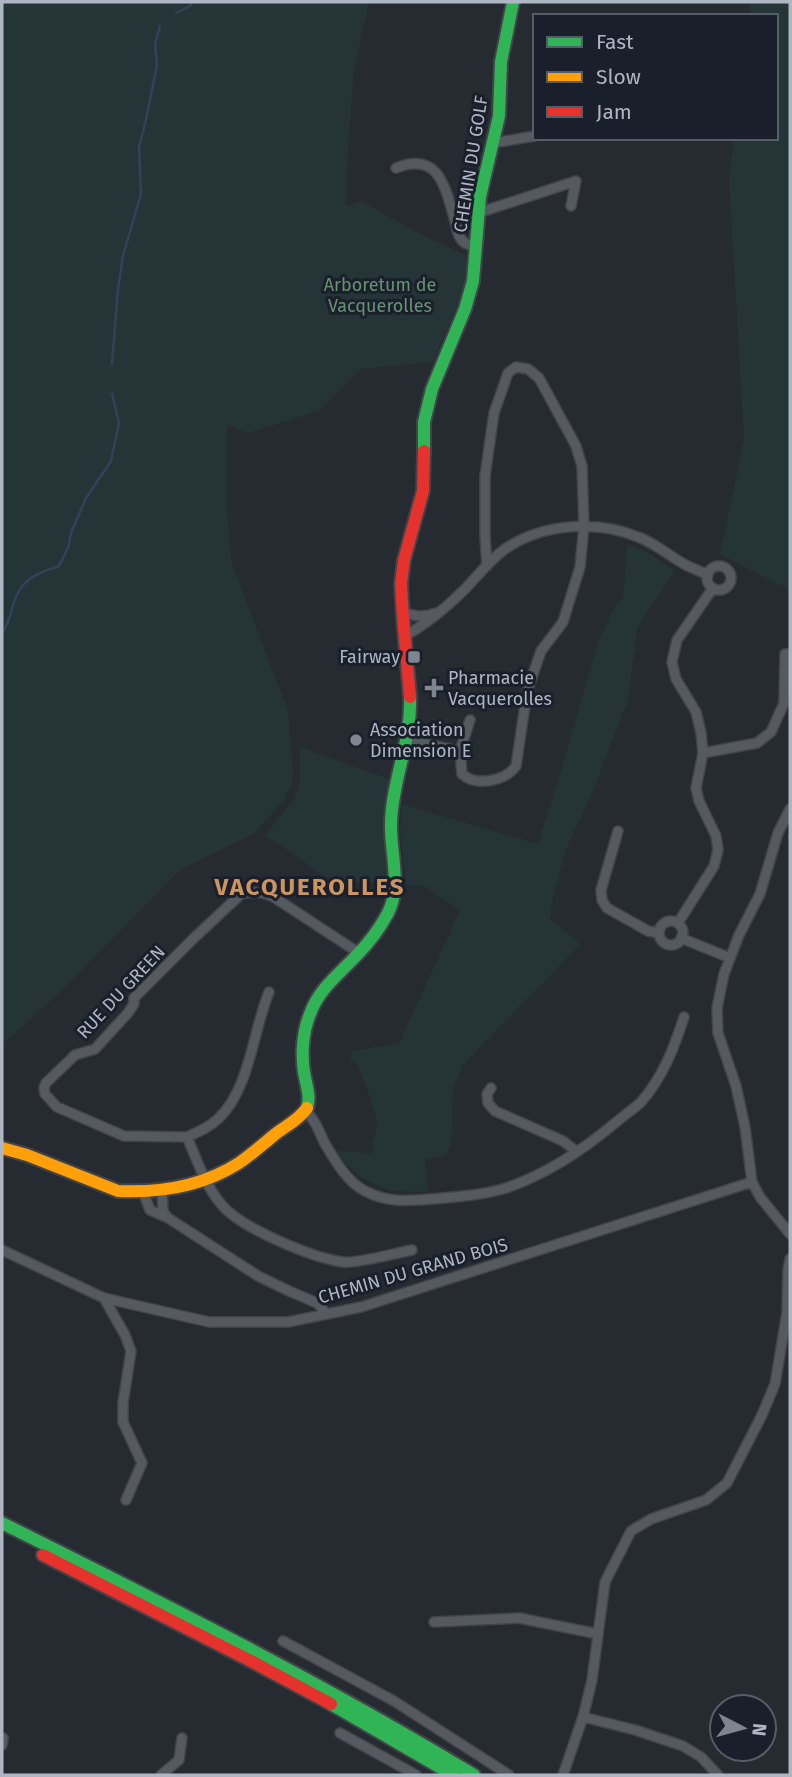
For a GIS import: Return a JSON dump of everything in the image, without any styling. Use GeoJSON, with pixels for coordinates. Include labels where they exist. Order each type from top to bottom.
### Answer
{"type":"FeatureCollection","features":[{"type":"Feature","properties":{"kind":"street","name":"CHEMIN DU GOLF"},"geometry":{"type":"LineString","coordinates":[[305,1111],[308,1096],[303,1051],[311,1012],[330,980],[359,953],[389,913],[393,901],[395,888],[391,813],[408,740],[411,712],[402,612],[403,563],[424,487],[423,425],[426,411],[432,387],[462,318],[470,292],[482,186],[499,120],[502,50],[513,2]]}},
{"type":"Feature","properties":{"kind":"street"},"geometry":{"type":"LineString","coordinates":[[493,143],[533,134]]}},
{"type":"Feature","properties":{"kind":"street"},"geometry":{"type":"LineString","coordinates":[[397,168],[410,163],[422,163],[439,174],[458,234],[465,243],[476,246]]}},
{"type":"Feature","properties":{"kind":"street"},"geometry":{"type":"LineString","coordinates":[[478,213],[576,181],[571,206]]}},
{"type":"Feature","properties":{"kind":"street"},"geometry":{"type":"LineString","coordinates":[[470,720],[460,751],[462,774],[467,779],[478,782],[509,775],[516,766],[527,692],[541,651],[563,621],[580,567],[584,526],[582,466],[576,446],[539,378],[528,369],[516,367],[508,373],[494,413],[485,476],[487,566]]}},
{"type":"Feature","properties":{"kind":"street"},"geometry":{"type":"LineString","coordinates":[[405,636],[430,622],[505,550],[548,530],[584,526],[613,529],[657,546],[684,565],[708,575]]}},
{"type":"Feature","properties":{"kind":"street"},"geometry":{"type":"LineString","coordinates":[[719,566],[727,569],[731,575],[730,583],[724,588],[713,588],[708,575],[712,569],[719,566]]}},
{"type":"Feature","properties":{"kind":"street"},"geometry":{"type":"LineString","coordinates":[[678,923],[714,866],[719,850],[696,788],[703,753],[696,712],[676,679],[672,662],[677,640],[713,588]]}},
{"type":"Feature","properties":{"kind":"street"},"geometry":{"type":"LineString","coordinates":[[402,612],[417,617],[440,611]]}},
{"type":"Feature","properties":{"kind":"street"},"geometry":{"type":"LineString","coordinates":[[417,617],[419,628]]}},
{"type":"Feature","properties":{"kind":"street"},"geometry":{"type":"LineString","coordinates":[[703,753],[757,743],[771,732],[784,703],[785,654],[790,654]]}},
{"type":"Feature","properties":{"kind":"street"},"geometry":{"type":"LineString","coordinates":[[408,740],[460,751]]}},
{"type":"Feature","properties":{"kind":"street"},"geometry":{"type":"LineString","coordinates":[[790,809],[778,833],[760,894],[739,934],[724,974],[717,1008],[718,1033],[736,1086],[745,1127],[752,1182],[790,1234]]}},
{"type":"Feature","properties":{"kind":"street"},"geometry":{"type":"LineString","coordinates":[[618,831],[601,890],[602,900],[607,908],[648,931],[659,933]]}},
{"type":"Feature","properties":{"kind":"street","name":"RUE DU GREEN"},"geometry":{"type":"LineString","coordinates":[[187,1137],[124,1136],[57,1107],[45,1094],[44,1088],[75,1055],[95,1049],[128,1013],[134,1004],[134,998],[242,894],[261,892],[272,897],[359,953]]}},
{"type":"Feature","properties":{"kind":"street"},"geometry":{"type":"LineString","coordinates":[[671,921],[678,923],[682,929],[681,939],[668,944],[662,940],[659,933],[661,926],[671,921]]}},
{"type":"Feature","properties":{"kind":"street"},"geometry":{"type":"LineString","coordinates":[[681,939],[730,958]]}},
{"type":"Feature","properties":{"kind":"street"},"geometry":{"type":"LineString","coordinates":[[269,992],[248,1064],[230,1105],[218,1119],[187,1137],[205,1179],[223,1207],[231,1213],[282,1243],[305,1252],[344,1262],[412,1250]]}},
{"type":"Feature","properties":{"kind":"street"},"geometry":{"type":"LineString","coordinates":[[2,1148],[27,1155],[118,1191],[162,1191],[205,1179],[240,1162],[305,1111],[311,1116],[326,1145],[354,1184],[363,1191],[381,1198],[401,1201],[461,1196],[507,1187],[545,1170],[576,1152],[639,1104],[659,1078],[673,1050],[684,1017]]}},
{"type":"Feature","properties":{"kind":"street"},"geometry":{"type":"LineString","coordinates":[[491,1087],[487,1094],[488,1103],[495,1111],[563,1141],[576,1152]]}},
{"type":"Feature","properties":{"kind":"street","name":"CHEMIN DU GRAND BOIS"},"geometry":{"type":"LineString","coordinates":[[2,1250],[104,1298],[209,1322],[288,1322],[361,1307],[752,1182]]}},
{"type":"Feature","properties":{"kind":"street"},"geometry":{"type":"LineString","coordinates":[[162,1191],[163,1211],[169,1218]]}},
{"type":"Feature","properties":{"kind":"street"},"geometry":{"type":"LineString","coordinates":[[143,1192],[150,1210],[169,1218],[258,1276],[317,1303],[327,1314]]}},
{"type":"Feature","properties":{"kind":"street"},"geometry":{"type":"LineString","coordinates":[[563,1775],[583,1717],[592,1680],[605,1582],[631,1531],[651,1518],[706,1500],[727,1483],[775,1384],[787,1312],[790,1258]]}},
{"type":"Feature","properties":{"kind":"street"},"geometry":{"type":"LineString","coordinates":[[104,1298],[131,1351],[123,1403],[123,1422],[142,1463],[126,1500]]}},
{"type":"Feature","properties":{"kind":"street"},"geometry":{"type":"LineString","coordinates":[[2,1523],[306,1678],[416,1739],[474,1775]]}},
{"type":"Feature","properties":{"kind":"street"},"geometry":{"type":"LineString","coordinates":[[2,1533],[300,1687],[453,1775]]}},
{"type":"Feature","properties":{"kind":"street"},"geometry":{"type":"LineString","coordinates":[[434,1622],[519,1618],[597,1634]]}},
{"type":"Feature","properties":{"kind":"street"},"geometry":{"type":"LineString","coordinates":[[284,1641],[394,1701],[509,1775]]}},
{"type":"Feature","properties":{"kind":"street"},"geometry":{"type":"LineString","coordinates":[[583,1717],[683,1745],[701,1757],[718,1775]]}},
{"type":"Feature","properties":{"kind":"street"},"geometry":{"type":"LineString","coordinates":[[340,1733],[416,1775]]}},
{"type":"Feature","properties":{"kind":"street"},"geometry":{"type":"LineString","coordinates":[[2,1745],[3,1738]]}},
{"type":"Feature","properties":{"kind":"street"},"geometry":{"type":"LineString","coordinates":[[161,1775],[179,1760],[182,1738]]}},
{"type":"Feature","properties":{"kind":"green space","name":"Arboretum de Vacquerolles"},"geometry":{"type":"Polygon","coordinates":[[[2,2],[369,2],[354,71],[346,206],[361,201],[470,257],[466,285],[433,362],[361,369],[319,411],[248,433],[227,425],[227,514],[232,563],[288,711],[292,784],[284,800],[255,833],[180,870],[59,993],[2,1045],[2,2]]]}},
{"type":"Feature","properties":{"kind":"green space"},"geometry":{"type":"Polygon","coordinates":[[[751,2],[790,2],[790,586],[779,585],[720,554],[744,439],[729,181],[734,140],[778,140],[778,14],[749,14],[751,2]]]}},
{"type":"Feature","properties":{"kind":"green space"},"geometry":{"type":"Polygon","coordinates":[[[627,544],[645,551],[675,570],[637,628],[628,700],[595,786],[565,852],[553,897],[550,919],[581,944],[464,1064],[453,1087],[452,1137],[447,1155],[425,1160],[428,1192],[391,1191],[361,1178],[335,1151],[372,1153],[377,1121],[357,1064],[350,1061],[352,1051],[399,1043],[460,910],[423,886],[406,885],[400,833],[401,804],[538,844],[598,642],[615,606],[623,599],[627,544]]]}},
{"type":"Feature","properties":{"kind":"green space"},"geometry":{"type":"Polygon","coordinates":[[[300,747],[392,780],[384,832],[389,882],[333,882],[265,835],[294,799],[300,782],[300,747]]]}},
{"type":"Feature","properties":{"kind":"waterway"},"geometry":{"type":"LineString","coordinates":[[176,13],[193,2]]}},
{"type":"Feature","properties":{"kind":"waterway"},"geometry":{"type":"LineString","coordinates":[[112,364],[123,256],[141,194],[139,147],[157,65],[155,44],[160,26]]}},
{"type":"Feature","properties":{"kind":"waterway"},"geometry":{"type":"LineString","coordinates":[[2,632],[20,589],[36,575],[59,566],[86,498],[111,461],[119,423],[112,394]]}},
{"type":"Feature","properties":{"kind":"traffic: fast"},"geometry":{"type":"LineString","coordinates":[[424,451],[424,422],[432,389],[465,309],[473,281],[480,197],[499,116],[501,62],[513,2]]}},
{"type":"Feature","properties":{"kind":"traffic: fast"},"geometry":{"type":"LineString","coordinates":[[307,1108],[303,1050],[310,1014],[324,989],[374,936],[392,903],[395,880],[391,834],[392,807],[408,729],[410,697]]}},
{"type":"Feature","properties":{"kind":"traffic: fast"},"geometry":{"type":"LineString","coordinates":[[2,1523],[300,1675],[474,1775]]}},
{"type":"Feature","properties":{"kind":"traffic: fast"},"geometry":{"type":"LineString","coordinates":[[331,1704],[453,1775]]}},
{"type":"Feature","properties":{"kind":"traffic: slow"},"geometry":{"type":"LineString","coordinates":[[2,1148],[27,1155],[118,1191],[150,1191],[181,1186],[225,1171],[295,1120],[307,1108]]}},
{"type":"Feature","properties":{"kind":"traffic: jam"},"geometry":{"type":"LineString","coordinates":[[410,697],[401,584],[404,560],[423,491],[424,451]]}},
{"type":"Feature","properties":{"kind":"traffic: jam"},"geometry":{"type":"LineString","coordinates":[[43,1555],[331,1704]]}},
{"type":"Feature","properties":{"kind":"place","name":"Fairway"},"geometry":{"type":"Point","coordinates":[414,657]}},
{"type":"Feature","properties":{"kind":"place","name":"Pharmacie Vacquerolles"},"geometry":{"type":"Point","coordinates":[434,688]}},
{"type":"Feature","properties":{"kind":"place","name":"Association Dimension E"},"geometry":{"type":"Point","coordinates":[356,740]}},
{"type":"Feature","properties":{"kind":"district","name":"VACQUEROLLES"},"geometry":{"type":"Point","coordinates":[310,887]}}]}
